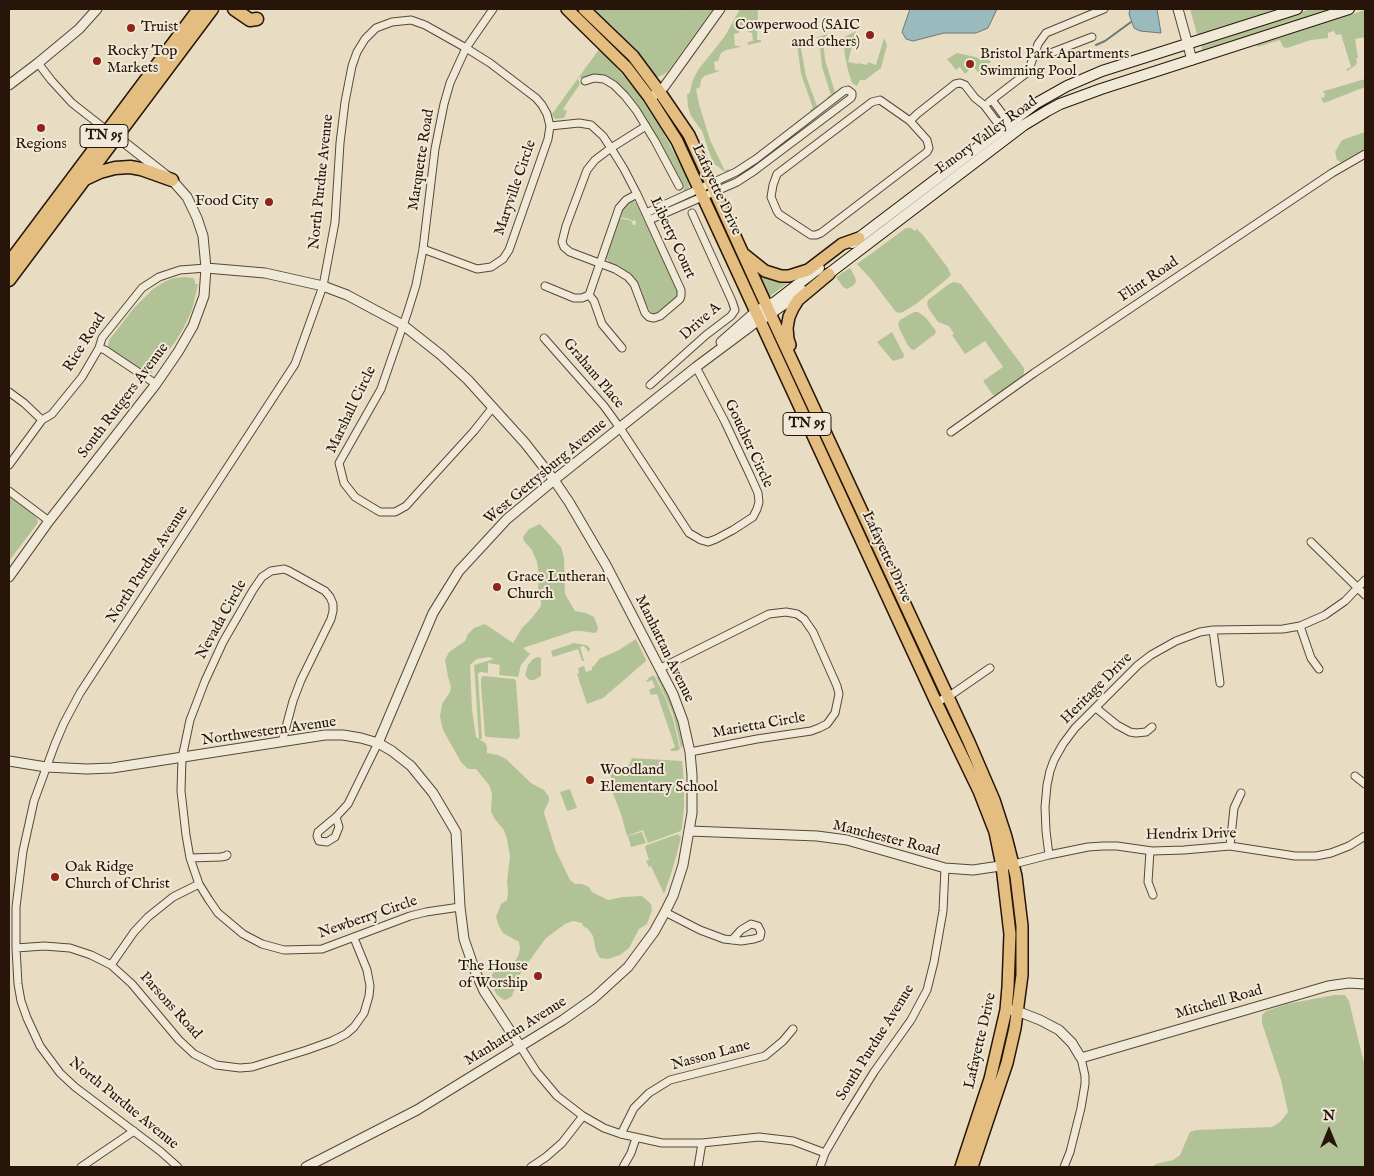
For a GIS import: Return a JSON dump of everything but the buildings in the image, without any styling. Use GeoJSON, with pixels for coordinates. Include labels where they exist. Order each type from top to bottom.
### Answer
{"type":"FeatureCollection","features":[{"type":"Feature","properties":{"kind":"highway","name":"TN 95"},"geometry":{"type":"LineString","coordinates":[[9,280],[83,181],[112,134],[199,9]]}},
{"type":"Feature","properties":{"kind":"highway","name":"TN 95"},"geometry":{"type":"LineString","coordinates":[[9,263],[175,58],[212,9]]}},
{"type":"Feature","properties":{"kind":"highway"},"geometry":{"type":"LineString","coordinates":[[175,58],[193,42],[218,9]]}},
{"type":"Feature","properties":{"kind":"highway"},"geometry":{"type":"LineString","coordinates":[[234,9],[250,20],[257,19]]}},
{"type":"Feature","properties":{"kind":"highway"},"geometry":{"type":"LineString","coordinates":[[83,181],[100,172],[130,167],[172,180]]}},
{"type":"Feature","properties":{"kind":"main road","name":"Lafayette Drive"},"geometry":{"type":"LineString","coordinates":[[567,9],[654,94],[689,135],[994,800],[1014,864],[1022,926],[1022,974],[1012,1011],[961,1167]]}},
{"type":"Feature","properties":{"kind":"main road","name":"Lafayette Drive"},"geometry":{"type":"LineString","coordinates":[[584,9],[633,56],[654,94],[936,702],[979,790],[995,832],[1002,866],[1010,934],[1008,987],[1012,1011],[1007,1063],[972,1167]]}},
{"type":"Feature","properties":{"kind":"main road","name":"Emory Valley Road"},"geometry":{"type":"LineString","coordinates":[[769,311],[775,302],[859,238],[1036,104],[1066,86],[1102,71],[1297,9]]}},
{"type":"Feature","properties":{"kind":"main road","name":"Emory Valley Road"},"geometry":{"type":"LineString","coordinates":[[757,316],[769,311],[829,274],[996,146],[1060,104],[1349,9]]}},
{"type":"Feature","properties":{"kind":"main road"},"geometry":{"type":"LineString","coordinates":[[742,252],[765,271],[781,276],[789,276],[808,270],[842,244],[859,238]]}},
{"type":"Feature","properties":{"kind":"main road"},"geometry":{"type":"LineString","coordinates":[[829,274],[798,300],[789,316],[787,334],[837,446],[838,462]]}},
{"type":"Feature","properties":{"kind":"street"},"geometry":{"type":"LineString","coordinates":[[9,85],[79,29],[97,9]]}},
{"type":"Feature","properties":{"kind":"street","name":"Marquette Road"},"geometry":{"type":"LineString","coordinates":[[403,325],[416,285],[423,249],[435,149],[450,83],[466,48],[493,9]]}},
{"type":"Feature","properties":{"kind":"street"},"geometry":{"type":"LineString","coordinates":[[654,94],[664,87],[720,9]]}},
{"type":"Feature","properties":{"kind":"street"},"geometry":{"type":"LineString","coordinates":[[984,105],[1028,72],[1038,44],[1046,33],[1104,9]]}},
{"type":"Feature","properties":{"kind":"street"},"geometry":{"type":"LineString","coordinates":[[1178,9],[1192,60]]}},
{"type":"Feature","properties":{"kind":"street","name":"North Purdue Avenue"},"geometry":{"type":"LineString","coordinates":[[178,1167],[160,1151],[75,1087],[60,1073],[40,1046],[27,1018],[18,984],[16,948],[17,897],[23,851],[34,801],[64,723],[80,693],[295,364],[323,286],[335,222],[339,147],[345,102],[352,66],[360,46],[376,28],[392,22],[411,20],[425,25],[466,48]]}},
{"type":"Feature","properties":{"kind":"street"},"geometry":{"type":"LineString","coordinates":[[1035,52],[1042,55],[1048,54],[1092,36]]}},
{"type":"Feature","properties":{"kind":"street","name":"Maryville Circle"},"geometry":{"type":"LineString","coordinates":[[423,249],[477,269],[491,267],[503,259],[509,250],[548,139],[550,126],[547,114],[536,98],[466,48]]}},
{"type":"Feature","properties":{"kind":"street"},"geometry":{"type":"LineString","coordinates":[[38,63],[72,104],[112,134]]}},
{"type":"Feature","properties":{"kind":"street"},"geometry":{"type":"LineString","coordinates":[[584,81],[594,78],[604,79],[614,85],[632,105],[646,126],[679,186]]}},
{"type":"Feature","properties":{"kind":"street"},"geometry":{"type":"LineString","coordinates":[[910,121],[958,83],[965,85],[996,121],[1004,123],[1004,116],[992,100]]}},
{"type":"Feature","properties":{"kind":"street"},"geometry":{"type":"LineString","coordinates":[[647,217],[712,188],[756,159],[844,90],[851,91],[851,98],[762,165],[737,182],[712,188]]}},
{"type":"Feature","properties":{"kind":"street"},"geometry":{"type":"LineString","coordinates":[[880,100],[910,121],[927,140],[929,148],[927,152],[821,233],[811,235],[779,214],[771,197],[777,174],[872,102],[880,100]]}},
{"type":"Feature","properties":{"kind":"street","name":"Liberty Court"},"geometry":{"type":"LineString","coordinates":[[550,126],[579,123],[591,126],[603,136],[611,148],[637,194],[681,290],[680,299],[660,316],[654,318],[649,316],[642,308],[634,284],[628,277],[615,269],[566,250],[563,245],[562,237],[586,170],[595,160],[611,148]]}},
{"type":"Feature","properties":{"kind":"street"},"geometry":{"type":"LineString","coordinates":[[611,148],[646,126]]}},
{"type":"Feature","properties":{"kind":"street","name":"South Rutgers Avenue"},"geometry":{"type":"LineString","coordinates":[[9,577],[156,384],[178,352],[192,326],[204,296],[206,268],[203,236],[187,197],[172,180],[112,134]]}},
{"type":"Feature","properties":{"kind":"street","name":"Flint Road"},"geometry":{"type":"LineString","coordinates":[[951,432],[1042,368],[1332,173],[1365,154]]}},
{"type":"Feature","properties":{"kind":"street","name":"Liberty Court"},"geometry":{"type":"LineString","coordinates":[[600,264],[619,208],[626,200],[637,194]]}},
{"type":"Feature","properties":{"kind":"street","name":"Drive A"},"geometry":{"type":"LineString","coordinates":[[650,385],[706,335],[732,316],[735,310],[692,213]]}},
{"type":"Feature","properties":{"kind":"street"},"geometry":{"type":"LineString","coordinates":[[545,286],[574,298],[582,298],[589,295],[600,264]]}},
{"type":"Feature","properties":{"kind":"street","name":"Manhattan Avenue"},"geometry":{"type":"LineString","coordinates":[[206,268],[265,273],[323,286],[347,295],[403,325],[448,361],[468,380],[525,443],[569,502],[606,565],[661,668],[683,721],[690,752],[693,797],[690,831],[683,865],[676,888],[665,912],[654,932],[628,967],[594,998],[563,1020],[416,1110],[306,1167]]}},
{"type":"Feature","properties":{"kind":"street","name":"Rice Road"},"geometry":{"type":"LineString","coordinates":[[9,466],[42,420],[52,414],[82,377],[99,348],[102,338],[142,288],[159,277],[180,270],[206,268]]}},
{"type":"Feature","properties":{"kind":"street"},"geometry":{"type":"LineString","coordinates":[[589,295],[594,301],[602,324],[622,348]]}},
{"type":"Feature","properties":{"kind":"street","name":"West Gettysburg Avenue"},"geometry":{"type":"LineString","coordinates":[[378,743],[433,613],[459,571],[507,519],[696,367],[735,328],[757,316]]}},
{"type":"Feature","properties":{"kind":"street","name":"Marshall Circle"},"geometry":{"type":"LineString","coordinates":[[403,325],[381,389],[339,463],[344,483],[355,497],[380,512],[395,512],[406,506],[474,431],[493,407]]}},
{"type":"Feature","properties":{"kind":"street","name":"Graham Place"},"geometry":{"type":"LineString","coordinates":[[544,338],[604,406],[620,428]]}},
{"type":"Feature","properties":{"kind":"street"},"geometry":{"type":"LineString","coordinates":[[99,348],[105,350],[156,384]]}},
{"type":"Feature","properties":{"kind":"street","name":"Goucher Circle"},"geometry":{"type":"LineString","coordinates":[[620,428],[688,533],[694,538],[708,542],[745,523],[757,510],[759,502],[758,493],[725,422],[696,367]]}},
{"type":"Feature","properties":{"kind":"street"},"geometry":{"type":"LineString","coordinates":[[9,392],[42,420]]}},
{"type":"Feature","properties":{"kind":"street"},"geometry":{"type":"LineString","coordinates":[[9,491],[50,521]]}},
{"type":"Feature","properties":{"kind":"street"},"geometry":{"type":"LineString","coordinates":[[1311,542],[1365,595]]}},
{"type":"Feature","properties":{"kind":"street","name":"Nevada Circle"},"geometry":{"type":"LineString","coordinates":[[182,758],[190,720],[197,699],[223,642],[262,577],[272,571],[284,569],[325,592],[333,604],[333,611],[331,619],[301,680],[282,742]]}},
{"type":"Feature","properties":{"kind":"street","name":"Heritage Drive"},"geometry":{"type":"LineString","coordinates":[[1049,854],[1045,807],[1050,771],[1063,744],[1075,728],[1138,665],[1151,655],[1200,632],[1300,626],[1325,615],[1345,601],[1365,580]]}},
{"type":"Feature","properties":{"kind":"street","name":"Marietta Circle"},"geometry":{"type":"LineString","coordinates":[[661,668],[769,614],[786,612],[797,614],[813,632],[837,686],[839,694],[836,713],[827,724],[819,728],[690,752]]}},
{"type":"Feature","properties":{"kind":"street"},"geometry":{"type":"LineString","coordinates":[[1300,626],[1311,658],[1319,670]]}},
{"type":"Feature","properties":{"kind":"street"},"geometry":{"type":"LineString","coordinates":[[1213,630],[1220,683]]}},
{"type":"Feature","properties":{"kind":"street"},"geometry":{"type":"LineString","coordinates":[[936,702],[948,697],[990,668]]}},
{"type":"Feature","properties":{"kind":"street"},"geometry":{"type":"LineString","coordinates":[[1096,708],[1117,725],[1130,732],[1146,732],[1152,727]]}},
{"type":"Feature","properties":{"kind":"street","name":"Northwestern Avenue"},"geometry":{"type":"LineString","coordinates":[[9,761],[46,767],[112,768],[325,735],[343,735],[378,743],[411,766],[434,793],[456,832],[460,906],[464,939],[475,971],[484,991],[536,1071],[557,1096],[583,1116],[604,1128],[636,1138],[662,1143],[702,1143],[760,1137],[793,1141],[825,1153]]}},
{"type":"Feature","properties":{"kind":"street"},"geometry":{"type":"LineString","coordinates":[[336,818],[348,804],[378,743]]}},
{"type":"Feature","properties":{"kind":"street","name":"Newberry Circle"},"geometry":{"type":"LineString","coordinates":[[182,758],[181,791],[183,818],[190,858],[199,884],[218,913],[243,934],[262,944],[284,950],[308,951],[322,949],[410,916],[460,906]]}},
{"type":"Feature","properties":{"kind":"street"},"geometry":{"type":"LineString","coordinates":[[1355,776],[1365,784]]}},
{"type":"Feature","properties":{"kind":"street"},"geometry":{"type":"LineString","coordinates":[[1230,846],[1234,808],[1241,793]]}},
{"type":"Feature","properties":{"kind":"street","name":"Manchester Road"},"geometry":{"type":"LineString","coordinates":[[690,831],[817,836],[846,840],[944,868],[973,870],[1014,864]]}},
{"type":"Feature","properties":{"kind":"street","name":"Hendrix Drive"},"geometry":{"type":"LineString","coordinates":[[1014,864],[1049,854],[1103,846],[1150,850],[1184,850],[1230,846],[1295,856],[1316,856],[1349,846],[1365,836]]}},
{"type":"Feature","properties":{"kind":"street"},"geometry":{"type":"LineString","coordinates":[[1150,850],[1148,882],[1153,895]]}},
{"type":"Feature","properties":{"kind":"street"},"geometry":{"type":"LineString","coordinates":[[190,858],[221,857],[227,855]]}},
{"type":"Feature","properties":{"kind":"street","name":"South Purdue Avenue"},"geometry":{"type":"LineString","coordinates":[[820,1167],[825,1153],[874,1072],[911,1020],[927,990],[943,911],[944,868]]}},
{"type":"Feature","properties":{"kind":"street"},"geometry":{"type":"LineString","coordinates":[[111,965],[134,932],[148,917],[173,897],[199,884]]}},
{"type":"Feature","properties":{"kind":"street"},"geometry":{"type":"LineString","coordinates":[[665,912],[700,930],[732,940]]}},
{"type":"Feature","properties":{"kind":"street","name":"Parsons Road"},"geometry":{"type":"LineString","coordinates":[[16,948],[44,946],[70,948],[91,954],[111,965],[132,984],[179,1040],[194,1054],[216,1065],[240,1068],[252,1067],[332,1041],[346,1034],[354,1027],[364,1013],[370,986],[368,970],[354,938]]}},
{"type":"Feature","properties":{"kind":"street","name":"Mitchell Road"},"geometry":{"type":"LineString","coordinates":[[1081,1058],[1328,986],[1365,984]]}},
{"type":"Feature","properties":{"kind":"street"},"geometry":{"type":"LineString","coordinates":[[1012,1011],[1040,1020],[1059,1030],[1072,1043],[1081,1058],[1085,1084],[1070,1152],[1064,1167]]}},
{"type":"Feature","properties":{"kind":"street","name":"Nasson Lane"},"geometry":{"type":"LineString","coordinates":[[621,1134],[634,1108],[649,1092],[670,1080],[765,1056],[783,1041],[793,1029]]}},
{"type":"Feature","properties":{"kind":"street"},"geometry":{"type":"LineString","coordinates":[[531,1167],[562,1143],[583,1116]]}},
{"type":"Feature","properties":{"kind":"street"},"geometry":{"type":"LineString","coordinates":[[81,1167],[134,1131]]}},
{"type":"Feature","properties":{"kind":"street"},"geometry":{"type":"LineString","coordinates":[[623,1167],[632,1153],[636,1138]]}},
{"type":"Feature","properties":{"kind":"street"},"geometry":{"type":"LineString","coordinates":[[698,1167],[702,1143]]}},
{"type":"Feature","properties":{"kind":"green space"},"geometry":{"type":"Polygon","coordinates":[[[591,9],[686,9],[688,11],[688,9],[713,9],[668,71],[657,77],[591,9]]]}},
{"type":"Feature","properties":{"kind":"green space"},"geometry":{"type":"Polygon","coordinates":[[[740,9],[758,9],[757,40],[761,40],[761,42],[748,45],[748,42],[753,41],[752,33],[748,32],[747,28],[739,28],[739,33],[734,34],[735,46],[740,47],[721,53],[718,61],[714,62],[715,70],[720,71],[704,76],[700,87],[696,89],[710,140],[725,171],[728,169],[731,171],[725,172],[713,163],[702,131],[691,116],[687,94],[690,93],[692,82],[698,70],[725,36],[740,9]]]}},
{"type":"Feature","properties":{"kind":"green space"},"geometry":{"type":"Polygon","coordinates":[[[1190,9],[1276,9],[1201,35],[1197,34],[1190,9]]]}},
{"type":"Feature","properties":{"kind":"green space"},"geometry":{"type":"Polygon","coordinates":[[[1311,9],[1331,9],[1202,50],[1201,44],[1311,9]]]}},
{"type":"Feature","properties":{"kind":"green space"},"geometry":{"type":"Polygon","coordinates":[[[1365,10],[1365,37],[1355,39],[1357,62],[1356,65],[1347,71],[1346,69],[1351,67],[1341,34],[1336,35],[1334,31],[1328,33],[1328,38],[1311,40],[1287,48],[1283,47],[1280,40],[1257,47],[1257,45],[1365,10]]]}},
{"type":"Feature","properties":{"kind":"green space"},"geometry":{"type":"Polygon","coordinates":[[[856,31],[848,62],[867,65],[868,62],[876,65],[884,38],[887,45],[881,68],[865,80],[860,80],[857,86],[852,83],[848,70],[843,38],[856,31]]]}},
{"type":"Feature","properties":{"kind":"green space"},"geometry":{"type":"Polygon","coordinates":[[[828,34],[823,38],[825,60],[835,92],[840,91],[828,99],[827,97],[831,95],[822,67],[819,38],[815,38],[828,34]]]}},
{"type":"Feature","properties":{"kind":"green space"},"geometry":{"type":"Polygon","coordinates":[[[806,40],[800,43],[806,76],[817,106],[822,104],[810,113],[810,110],[813,108],[801,74],[797,43],[794,43],[806,40]]]}},
{"type":"Feature","properties":{"kind":"green space"},"geometry":{"type":"Polygon","coordinates":[[[600,48],[636,91],[660,127],[684,171],[689,189],[684,191],[617,84],[591,76],[580,77],[578,79],[580,84],[563,109],[567,111],[564,118],[556,119],[553,117],[552,114],[600,48]]]}},
{"type":"Feature","properties":{"kind":"green space","name":"Bristol Park Apartments Swimming Pool"},"geometry":{"type":"Polygon","coordinates":[[[957,53],[991,62],[978,72],[973,66],[965,74],[960,67],[956,70],[947,59],[957,53]]]}},
{"type":"Feature","properties":{"kind":"green space"},"geometry":{"type":"Polygon","coordinates":[[[1365,79],[1365,87],[1324,103],[1322,101],[1321,97],[1324,98],[1324,91],[1365,79]]]}},
{"type":"Feature","properties":{"kind":"green space"},"geometry":{"type":"Polygon","coordinates":[[[1365,132],[1365,149],[1341,162],[1337,160],[1335,152],[1342,140],[1365,132]]]}},
{"type":"Feature","properties":{"kind":"green space"},"geometry":{"type":"Polygon","coordinates":[[[632,200],[636,203],[678,292],[676,298],[657,314],[652,313],[647,307],[634,277],[609,262],[606,258],[618,218],[629,220],[633,225],[636,223],[635,220],[632,221],[629,219],[619,217],[622,209],[632,200]]]}},
{"type":"Feature","properties":{"kind":"green space"},"geometry":{"type":"Polygon","coordinates":[[[906,228],[911,228],[915,231],[917,229],[923,235],[948,268],[951,275],[916,304],[899,313],[896,312],[857,264],[906,228]]]}},
{"type":"Feature","properties":{"kind":"green space"},"geometry":{"type":"Polygon","coordinates":[[[850,268],[856,281],[854,285],[847,289],[843,287],[836,277],[850,268]]]}},
{"type":"Feature","properties":{"kind":"green space"},"geometry":{"type":"Polygon","coordinates":[[[758,272],[792,280],[769,297],[758,272]]]}},
{"type":"Feature","properties":{"kind":"green space"},"geometry":{"type":"Polygon","coordinates":[[[174,278],[193,278],[195,284],[198,284],[192,310],[175,342],[151,373],[146,374],[108,347],[109,340],[134,308],[153,289],[174,278]]]}},
{"type":"Feature","properties":{"kind":"green space"},"geometry":{"type":"Polygon","coordinates":[[[954,282],[961,284],[1024,368],[1022,378],[997,395],[993,395],[983,381],[1003,367],[985,341],[965,354],[952,335],[954,334],[949,326],[938,322],[927,304],[928,300],[954,282]]]}},
{"type":"Feature","properties":{"kind":"green space"},"geometry":{"type":"Polygon","coordinates":[[[914,312],[918,312],[926,318],[936,331],[935,334],[914,350],[907,344],[898,324],[900,320],[914,312]]]}},
{"type":"Feature","properties":{"kind":"green space"},"geometry":{"type":"Polygon","coordinates":[[[892,332],[904,355],[903,358],[893,361],[877,342],[892,332]]]}},
{"type":"Feature","properties":{"kind":"green space"},"geometry":{"type":"Polygon","coordinates":[[[9,496],[36,517],[38,521],[9,561],[9,496]]]}},
{"type":"Feature","properties":{"kind":"green space"},"geometry":{"type":"Polygon","coordinates":[[[540,524],[561,547],[564,558],[565,594],[575,611],[594,617],[598,628],[597,632],[574,631],[523,648],[530,654],[521,665],[518,677],[499,675],[500,665],[488,663],[488,673],[480,672],[478,674],[482,739],[479,739],[485,743],[487,753],[506,759],[531,783],[544,790],[549,797],[544,813],[556,851],[570,880],[575,884],[589,887],[592,892],[608,900],[642,896],[651,904],[652,910],[647,924],[639,929],[629,948],[620,955],[608,959],[600,958],[596,951],[593,936],[582,923],[573,921],[565,924],[546,938],[520,974],[512,996],[504,1000],[497,995],[489,980],[494,972],[514,963],[520,948],[519,942],[503,933],[496,917],[501,904],[507,900],[510,856],[507,839],[504,830],[491,811],[492,793],[489,785],[476,769],[468,769],[461,762],[443,730],[440,717],[442,704],[451,687],[445,660],[449,652],[465,641],[468,634],[474,628],[485,624],[513,643],[522,628],[541,606],[537,562],[532,550],[523,537],[529,529],[540,524]],[[489,657],[477,659],[470,665],[472,710],[476,737],[479,739],[474,665],[494,659],[489,657]]]}},
{"type":"Feature","properties":{"kind":"green space"},"geometry":{"type":"Polygon","coordinates":[[[636,639],[646,661],[603,698],[587,704],[577,674],[579,673],[578,668],[584,666],[586,672],[592,670],[592,667],[599,659],[619,650],[636,639]]]}},
{"type":"Feature","properties":{"kind":"green space"},"geometry":{"type":"Polygon","coordinates":[[[574,643],[586,645],[590,648],[589,652],[584,646],[580,647],[585,664],[578,649],[553,657],[551,651],[574,643]]]}},
{"type":"Feature","properties":{"kind":"green space"},"geometry":{"type":"Polygon","coordinates":[[[541,658],[541,676],[534,680],[529,680],[525,675],[528,665],[533,659],[541,658]]]}},
{"type":"Feature","properties":{"kind":"green space"},"geometry":{"type":"Polygon","coordinates":[[[654,675],[673,719],[680,749],[677,751],[671,751],[675,747],[657,694],[651,695],[649,690],[655,687],[652,680],[646,681],[654,675]]]}},
{"type":"Feature","properties":{"kind":"green space"},"geometry":{"type":"Polygon","coordinates":[[[483,676],[514,679],[516,681],[520,736],[518,739],[485,736],[481,684],[483,676]]]}},
{"type":"Feature","properties":{"kind":"green space"},"geometry":{"type":"Polygon","coordinates":[[[656,676],[660,678],[676,713],[684,744],[681,748],[673,714],[656,676]]]}},
{"type":"Feature","properties":{"kind":"green space"},"geometry":{"type":"Polygon","coordinates":[[[632,758],[682,761],[684,807],[681,831],[648,843],[643,830],[627,836],[610,786],[614,785],[609,772],[629,765],[632,758]]]}},
{"type":"Feature","properties":{"kind":"green space"},"geometry":{"type":"Polygon","coordinates":[[[570,789],[577,808],[567,811],[560,792],[570,789]]]}},
{"type":"Feature","properties":{"kind":"green space"},"geometry":{"type":"Polygon","coordinates":[[[642,832],[646,843],[631,847],[628,836],[642,832]]]}},
{"type":"Feature","properties":{"kind":"green space"},"geometry":{"type":"Polygon","coordinates":[[[678,834],[681,837],[664,894],[651,866],[649,867],[646,861],[649,860],[645,847],[678,834]]]}},
{"type":"Feature","properties":{"kind":"green space"},"geometry":{"type":"Polygon","coordinates":[[[1334,995],[1345,995],[1349,1001],[1365,1067],[1365,1167],[1152,1167],[1156,1164],[1173,1160],[1180,1155],[1190,1132],[1197,1130],[1272,1127],[1280,1122],[1288,1112],[1281,1080],[1262,1023],[1262,1015],[1266,1011],[1287,1004],[1334,995]]]}},
{"type":"Feature","properties":{"kind":"water"},"geometry":{"type":"Polygon","coordinates":[[[910,9],[997,9],[988,28],[976,33],[944,33],[913,41],[906,39],[902,32],[910,9]]]}},
{"type":"Feature","properties":{"kind":"water"},"geometry":{"type":"Polygon","coordinates":[[[1130,9],[1157,9],[1161,33],[1140,31],[1134,28],[1129,14],[1130,9]]]}},
{"type":"Feature","properties":{"kind":"waterway"},"geometry":{"type":"LineString","coordinates":[[1096,45],[1105,41],[1131,22]]}},
{"type":"Feature","properties":{"kind":"place","name":"Truist"},"geometry":{"type":"Point","coordinates":[131,28]}},
{"type":"Feature","properties":{"kind":"place","name":"Cowperwood (SAIC and others)"},"geometry":{"type":"Point","coordinates":[870,35]}},
{"type":"Feature","properties":{"kind":"place","name":"Rocky Top Markets"},"geometry":{"type":"Point","coordinates":[97,61]}},
{"type":"Feature","properties":{"kind":"place","name":"Bristol Park Apartments Swimming Pool"},"geometry":{"type":"Point","coordinates":[970,64]}},
{"type":"Feature","properties":{"kind":"place","name":"Regions"},"geometry":{"type":"Point","coordinates":[41,128]}},
{"type":"Feature","properties":{"kind":"place","name":"Food City"},"geometry":{"type":"Point","coordinates":[269,202]}},
{"type":"Feature","properties":{"kind":"place","name":"Grace Lutheran Church"},"geometry":{"type":"Point","coordinates":[497,587]}},
{"type":"Feature","properties":{"kind":"place","name":"Woodland Elementary School"},"geometry":{"type":"Point","coordinates":[590,780]}},
{"type":"Feature","properties":{"kind":"place","name":"Oak Ridge Church of Christ"},"geometry":{"type":"Point","coordinates":[55,877]}},
{"type":"Feature","properties":{"kind":"place","name":"The House of Worship"},"geometry":{"type":"Point","coordinates":[538,976]}}]}
